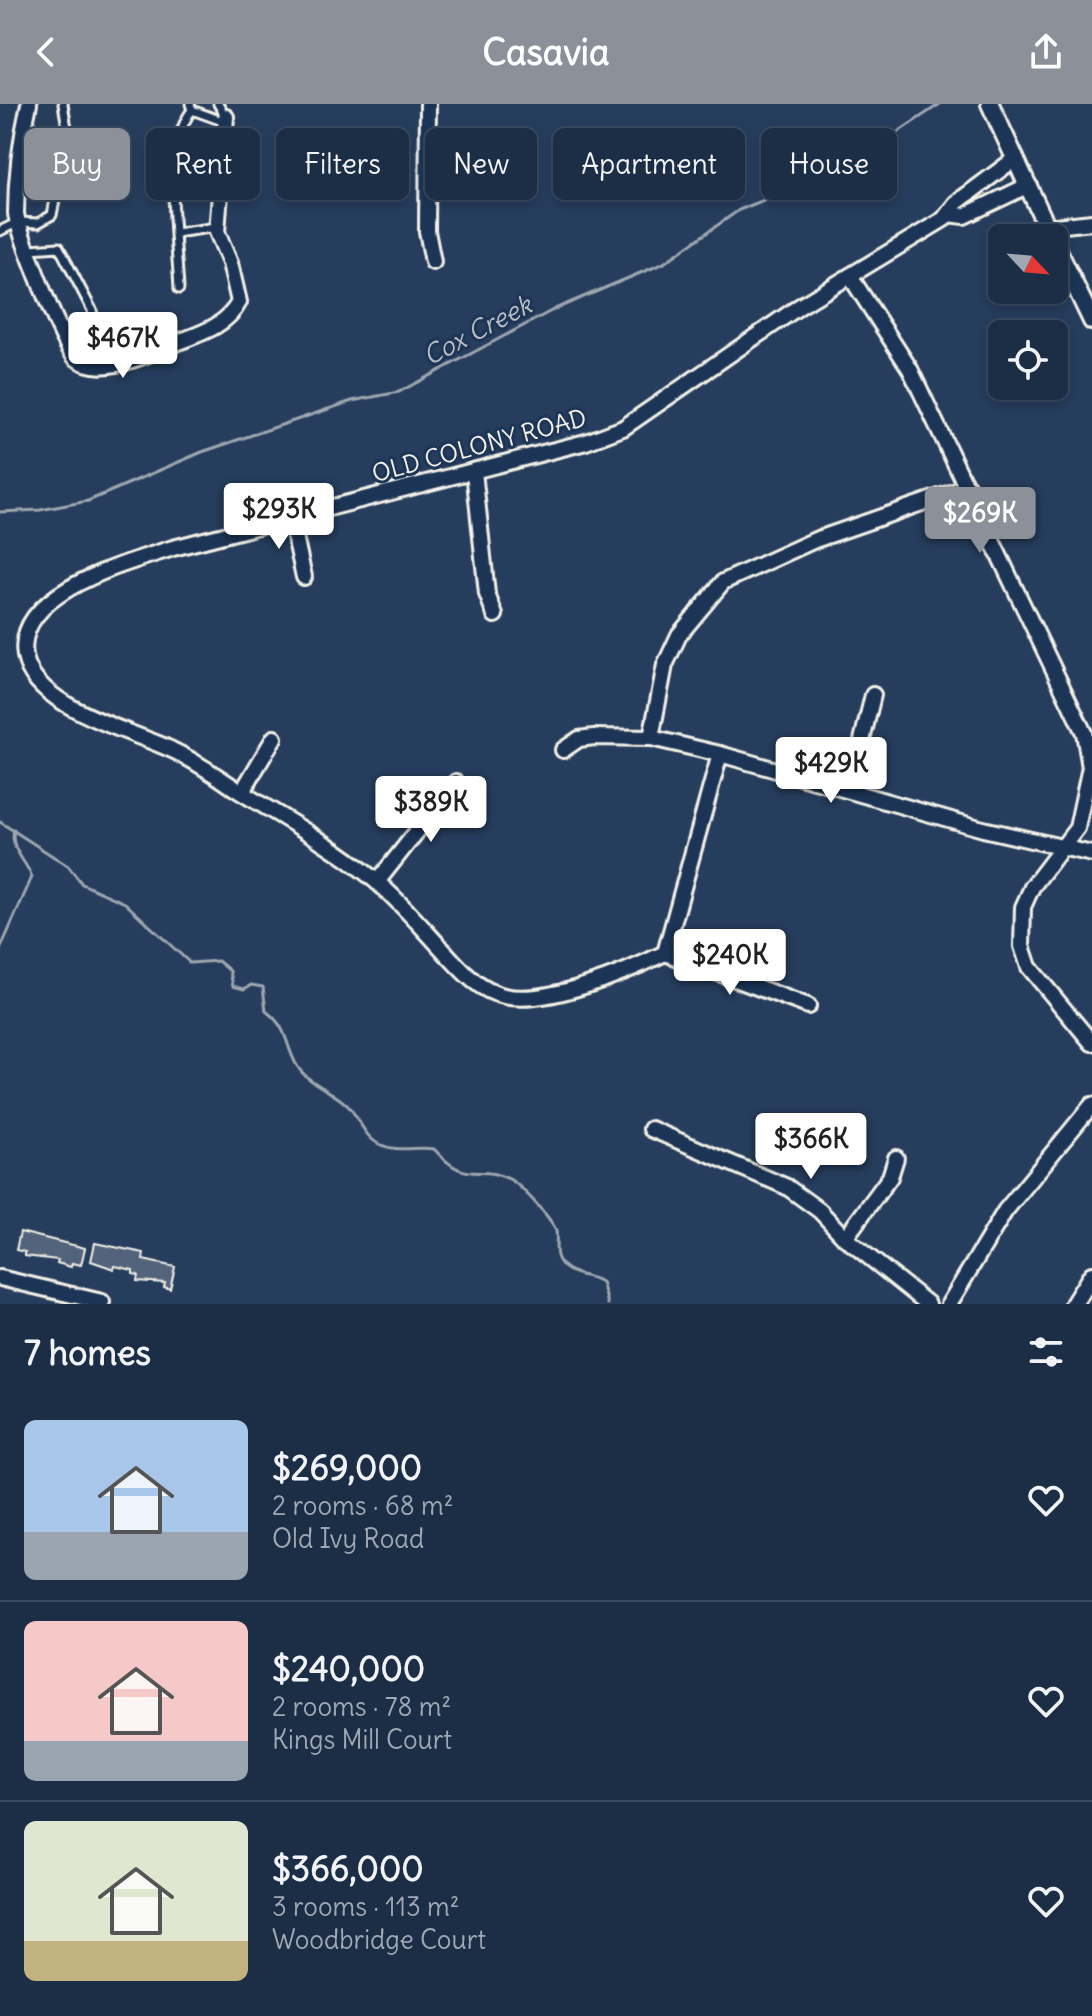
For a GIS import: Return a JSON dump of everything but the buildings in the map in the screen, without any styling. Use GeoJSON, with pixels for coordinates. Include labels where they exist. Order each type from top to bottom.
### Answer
{"type":"FeatureCollection","features":[{"type":"Feature","properties":{"kind":"street"},"geometry":{"type":"LineString","coordinates":[[29,104],[21,139],[18,222],[61,339],[76,359],[101,367],[156,351],[222,324],[239,302],[217,227],[226,120]]}},
{"type":"Feature","properties":{"kind":"street"},"geometry":{"type":"LineString","coordinates":[[428,104],[427,231],[433,262]]}},
{"type":"Feature","properties":{"kind":"street"},"geometry":{"type":"LineString","coordinates":[[990,104],[1046,224]]}},
{"type":"Feature","properties":{"kind":"street","name":"OLD COLONY ROAD"},"geometry":{"type":"LineString","coordinates":[[665,953],[623,974],[534,998],[503,996],[470,978],[377,882],[174,750],[88,715],[49,693],[29,671],[24,654],[26,631],[41,607],[96,576],[173,548],[586,442],[623,428],[948,214],[956,203],[1016,158]]}},
{"type":"Feature","properties":{"kind":"street","name":"OLD COLONY ROAD"},"geometry":{"type":"LineString","coordinates":[[948,214],[964,216],[1029,185]]}},
{"type":"Feature","properties":{"kind":"street"},"geometry":{"type":"LineString","coordinates":[[1068,230],[1092,222]]}},
{"type":"Feature","properties":{"kind":"street"},"geometry":{"type":"LineString","coordinates":[[1068,271],[1092,321]]}},
{"type":"Feature","properties":{"kind":"street"},"geometry":{"type":"LineString","coordinates":[[850,276],[910,369],[1084,733],[1090,767],[1077,828],[1065,848],[1044,868],[1032,887],[1023,907],[1022,946],[1029,967],[1092,1043]]}},
{"type":"Feature","properties":{"kind":"street"},"geometry":{"type":"LineString","coordinates":[[474,471],[487,594],[495,615]]}},
{"type":"Feature","properties":{"kind":"street"},"geometry":{"type":"LineString","coordinates":[[651,738],[665,665],[679,635],[723,582],[815,540],[968,487]]}},
{"type":"Feature","properties":{"kind":"street"},"geometry":{"type":"LineString","coordinates":[[291,518],[304,577]]}},
{"type":"Feature","properties":{"kind":"street"},"geometry":{"type":"LineString","coordinates":[[850,790],[873,695]]}},
{"type":"Feature","properties":{"kind":"street"},"geometry":{"type":"LineString","coordinates":[[242,792],[274,738]]}},
{"type":"Feature","properties":{"kind":"street"},"geometry":{"type":"LineString","coordinates":[[563,750],[579,739],[651,738],[720,754],[983,829],[1092,854]]}},
{"type":"Feature","properties":{"kind":"street"},"geometry":{"type":"LineString","coordinates":[[720,754],[665,953],[808,1006]]}},
{"type":"Feature","properties":{"kind":"street"},"geometry":{"type":"LineString","coordinates":[[377,882],[456,782]]}},
{"type":"Feature","properties":{"kind":"street"},"geometry":{"type":"LineString","coordinates":[[949,1304],[1005,1211],[1092,1105]]}},
{"type":"Feature","properties":{"kind":"street"},"geometry":{"type":"LineString","coordinates":[[651,1129],[787,1187],[820,1211],[845,1238],[928,1304]]}},
{"type":"Feature","properties":{"kind":"street"},"geometry":{"type":"LineString","coordinates":[[845,1238],[890,1177],[896,1158]]}},
{"type":"Feature","properties":{"kind":"street"},"geometry":{"type":"LineString","coordinates":[[1074,1304],[1092,1275]]}},
{"type":"Feature","properties":{"kind":"street"},"geometry":{"type":"LineString","coordinates":[[0,1278],[102,1302]]}},
{"type":"Feature","properties":{"kind":"lane"},"geometry":{"type":"LineString","coordinates":[[0,231],[18,222],[38,223],[52,215],[68,134],[63,104]]}},
{"type":"Feature","properties":{"kind":"lane"},"geometry":{"type":"LineString","coordinates":[[218,104],[226,120]]}},
{"type":"Feature","properties":{"kind":"lane"},"geometry":{"type":"LineString","coordinates":[[179,289],[174,194],[181,128],[191,107],[226,120]]}},
{"type":"Feature","properties":{"kind":"lane"},"geometry":{"type":"LineString","coordinates":[[176,233],[217,227]]}},
{"type":"Feature","properties":{"kind":"lane"},"geometry":{"type":"LineString","coordinates":[[30,249],[59,247],[92,310],[95,324],[61,339]]}},
{"type":"Feature","properties":{"kind":"waterway","name":"Cox Creek"},"geometry":{"type":"LineString","coordinates":[[0,512],[40,510],[88,501],[202,452],[352,401],[399,392],[555,309],[664,263],[739,210],[844,168],[940,104]]}},
{"type":"Feature","properties":{"kind":"waterway"},"geometry":{"type":"LineString","coordinates":[[0,822],[68,866],[82,884],[125,903],[190,963],[218,961],[230,971],[233,986],[244,989],[251,985],[263,987],[266,1011],[282,1029],[301,1071],[348,1106],[374,1141],[393,1148],[434,1149],[456,1168],[499,1175],[516,1183],[554,1226],[556,1253],[560,1262],[571,1271],[602,1282],[608,1304]]}},
{"type":"Feature","properties":{"kind":"waterway"},"geometry":{"type":"LineString","coordinates":[[0,950],[32,877],[16,849],[14,830]]}}]}
